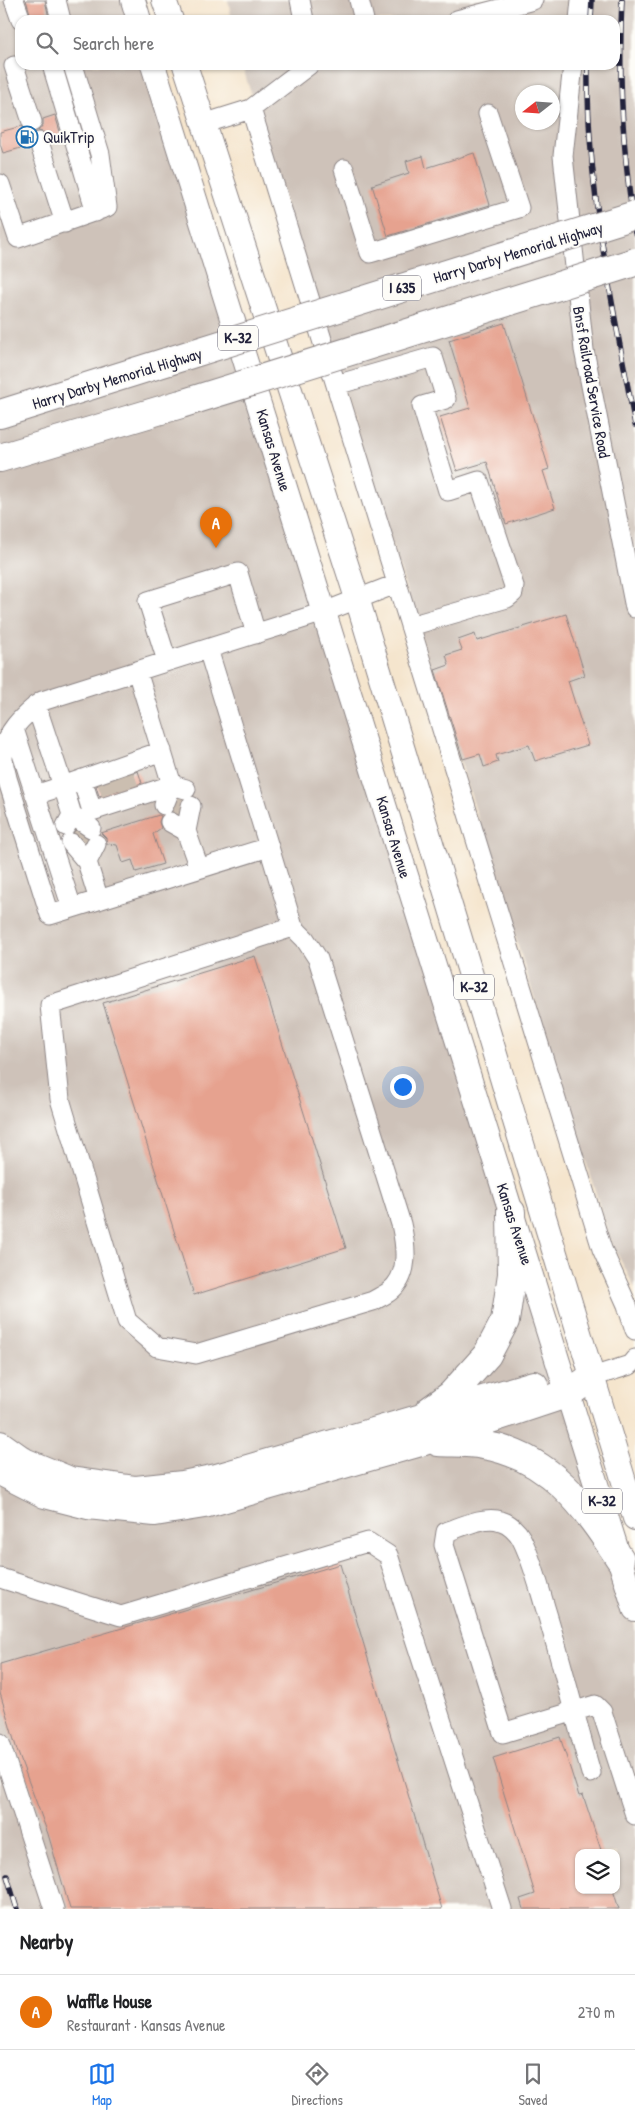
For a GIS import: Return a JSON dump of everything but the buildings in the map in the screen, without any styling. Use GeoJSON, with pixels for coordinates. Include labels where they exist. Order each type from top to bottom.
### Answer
{"type":"FeatureCollection","features":[{"type":"Feature","properties":{"kind":"highway","name":"Harry Darby Memorial Highway"},"geometry":{"type":"LineString","coordinates":[[0,414],[635,215]]}},
{"type":"Feature","properties":{"kind":"highway"},"geometry":{"type":"LineString","coordinates":[[0,458],[181,404],[635,262]]}},
{"type":"Feature","properties":{"kind":"highway"},"geometry":{"type":"LineString","coordinates":[[420,1431],[487,1355],[505,1321],[512,1274],[511,1212]]}},
{"type":"Feature","properties":{"kind":"highway"},"geometry":{"type":"LineString","coordinates":[[0,1470],[45,1494],[88,1505],[155,1512],[204,1504],[420,1431],[592,1377]]}},
{"type":"Feature","properties":{"kind":"highway"},"geometry":{"type":"LineString","coordinates":[[0,1445],[24,1462],[70,1480],[136,1490],[183,1485],[217,1478],[420,1431],[518,1454],[552,1474],[591,1516],[620,1559]]}},
{"type":"Feature","properties":{"kind":"main road"},"geometry":{"type":"LineString","coordinates":[[132,0],[137,15]]}},
{"type":"Feature","properties":{"kind":"main road"},"geometry":{"type":"LineString","coordinates":[[164,0],[168,15]]}},
{"type":"Feature","properties":{"kind":"main road","name":"Kansas Avenue"},"geometry":{"type":"LineString","coordinates":[[155,70],[635,1609]]}},
{"type":"Feature","properties":{"kind":"main road","name":"Kansas Avenue"},"geometry":{"type":"LineString","coordinates":[[186,70],[357,598],[635,1518]]}},
{"type":"Feature","properties":{"kind":"street"},"geometry":{"type":"LineString","coordinates":[[14,0],[19,15]]}},
{"type":"Feature","properties":{"kind":"street"},"geometry":{"type":"LineString","coordinates":[[56,0],[60,15]]}},
{"type":"Feature","properties":{"kind":"street"},"geometry":{"type":"LineString","coordinates":[[300,0],[303,15]]}},
{"type":"Feature","properties":{"kind":"street"},"geometry":{"type":"LineString","coordinates":[[359,0],[363,15]]}},
{"type":"Feature","properties":{"kind":"street"},"geometry":{"type":"LineString","coordinates":[[476,15],[533,0]]}},
{"type":"Feature","properties":{"kind":"street"},"geometry":{"type":"LineString","coordinates":[[580,15],[581,0]]}},
{"type":"Feature","properties":{"kind":"street"},"geometry":{"type":"LineString","coordinates":[[11,68],[32,122]]}},
{"type":"Feature","properties":{"kind":"street"},"geometry":{"type":"LineString","coordinates":[[53,70],[96,212]]}},
{"type":"Feature","properties":{"kind":"street"},"geometry":{"type":"LineString","coordinates":[[0,184],[18,238],[107,207],[100,154],[75,70]]}},
{"type":"Feature","properties":{"kind":"street"},"geometry":{"type":"LineString","coordinates":[[203,124],[251,109],[302,70]]}},
{"type":"Feature","properties":{"kind":"street","name":"Bnsf Railroad Service Road"},"geometry":{"type":"LineString","coordinates":[[573,70],[563,156],[584,350],[635,608]]}},
{"type":"Feature","properties":{"kind":"street"},"geometry":{"type":"LineString","coordinates":[[251,109],[602,1248],[627,1305],[635,1330]]}},
{"type":"Feature","properties":{"kind":"street"},"geometry":{"type":"LineString","coordinates":[[344,169],[370,253],[519,208],[488,114]]}},
{"type":"Feature","properties":{"kind":"street"},"geometry":{"type":"LineString","coordinates":[[39,142],[65,223]]}},
{"type":"Feature","properties":{"kind":"street"},"geometry":{"type":"LineString","coordinates":[[336,385],[433,357],[446,399],[422,406],[448,491],[479,481],[514,586],[513,593],[506,598],[410,626]]}},
{"type":"Feature","properties":{"kind":"street"},"geometry":{"type":"LineString","coordinates":[[168,661],[148,601],[238,572],[256,634]]}},
{"type":"Feature","properties":{"kind":"street"},"geometry":{"type":"LineString","coordinates":[[269,847],[50,915],[7,778],[3,758],[7,740],[20,718],[42,701],[324,612],[396,584]]}},
{"type":"Feature","properties":{"kind":"street"},"geometry":{"type":"LineString","coordinates":[[208,649],[293,927],[305,939],[318,959],[321,968],[405,1241],[405,1258],[402,1274],[391,1290],[373,1301],[196,1354],[157,1347],[128,1321],[60,1099],[50,1005],[293,927]]}},
{"type":"Feature","properties":{"kind":"street"},"geometry":{"type":"LineString","coordinates":[[137,671],[199,868]]}},
{"type":"Feature","properties":{"kind":"street"},"geometry":{"type":"LineString","coordinates":[[36,705],[79,832],[86,862],[99,900]]}},
{"type":"Feature","properties":{"kind":"street"},"geometry":{"type":"LineString","coordinates":[[14,729],[72,908]]}},
{"type":"Feature","properties":{"kind":"street"},"geometry":{"type":"LineString","coordinates":[[82,779],[92,811],[118,784],[162,751]]}},
{"type":"Feature","properties":{"kind":"street"},"geometry":{"type":"LineString","coordinates":[[35,795],[82,779],[118,784],[178,806]]}},
{"type":"Feature","properties":{"kind":"street"},"geometry":{"type":"LineString","coordinates":[[592,1377],[630,1365],[635,1360]]}},
{"type":"Feature","properties":{"kind":"street"},"geometry":{"type":"LineString","coordinates":[[591,1773],[574,1712],[556,1641],[536,1577],[520,1537],[510,1526],[502,1521],[491,1519],[446,1532],[444,1545],[503,1733],[574,1712],[595,1706],[602,1712],[635,1815]]}},
{"type":"Feature","properties":{"kind":"street"},"geometry":{"type":"LineString","coordinates":[[0,1578],[121,1616],[368,1542],[388,1554],[502,1909]]}},
{"type":"Feature","properties":{"kind":"street"},"geometry":{"type":"LineString","coordinates":[[0,1743],[54,1909]]}},
{"type":"Feature","properties":{"kind":"shaded area"},"geometry":{"type":"Polygon","coordinates":[[[0,0],[133,0],[138,15],[15,15],[15,70],[155,70],[635,1626],[635,1909],[0,1909],[0,0]]]}},
{"type":"Feature","properties":{"kind":"shaded area"},"geometry":{"type":"Polygon","coordinates":[[[228,0],[635,0],[635,1288],[611,1242],[244,70],[620,70],[620,15],[231,15],[228,0]]]}},
{"type":"Feature","properties":{"kind":"tunnel"},"geometry":{"type":"LineString","coordinates":[[124,774],[129,788]]}},
{"type":"Feature","properties":{"kind":"tunnel"},"geometry":{"type":"LineString","coordinates":[[106,780],[111,793]]}},
{"type":"Feature","properties":{"kind":"tunnel"},"geometry":{"type":"LineString","coordinates":[[176,796],[181,813]]}},
{"type":"Feature","properties":{"kind":"tunnel"},"geometry":{"type":"LineString","coordinates":[[76,827],[81,843]]}},
{"type":"Feature","properties":{"kind":"railway"},"geometry":{"type":"LineString","coordinates":[[591,15],[592,0]]}},
{"type":"Feature","properties":{"kind":"railway"},"geometry":{"type":"LineString","coordinates":[[622,0],[622,117],[635,233]]}},
{"type":"Feature","properties":{"kind":"railway"},"geometry":{"type":"LineString","coordinates":[[588,70],[591,156],[596,201],[602,246],[635,425]]}},
{"type":"Feature","properties":{"kind":"railway"},"geometry":{"type":"LineString","coordinates":[[7,1876],[17,1909]]}},
{"type":"Feature","properties":{"kind":"place","name":"QuikTrip"},"geometry":{"type":"Point","coordinates":[27,137]}},
{"type":"Feature","properties":{"kind":"place","name":"Waffle House"},"geometry":{"type":"Point","coordinates":[216,548]}}]}
